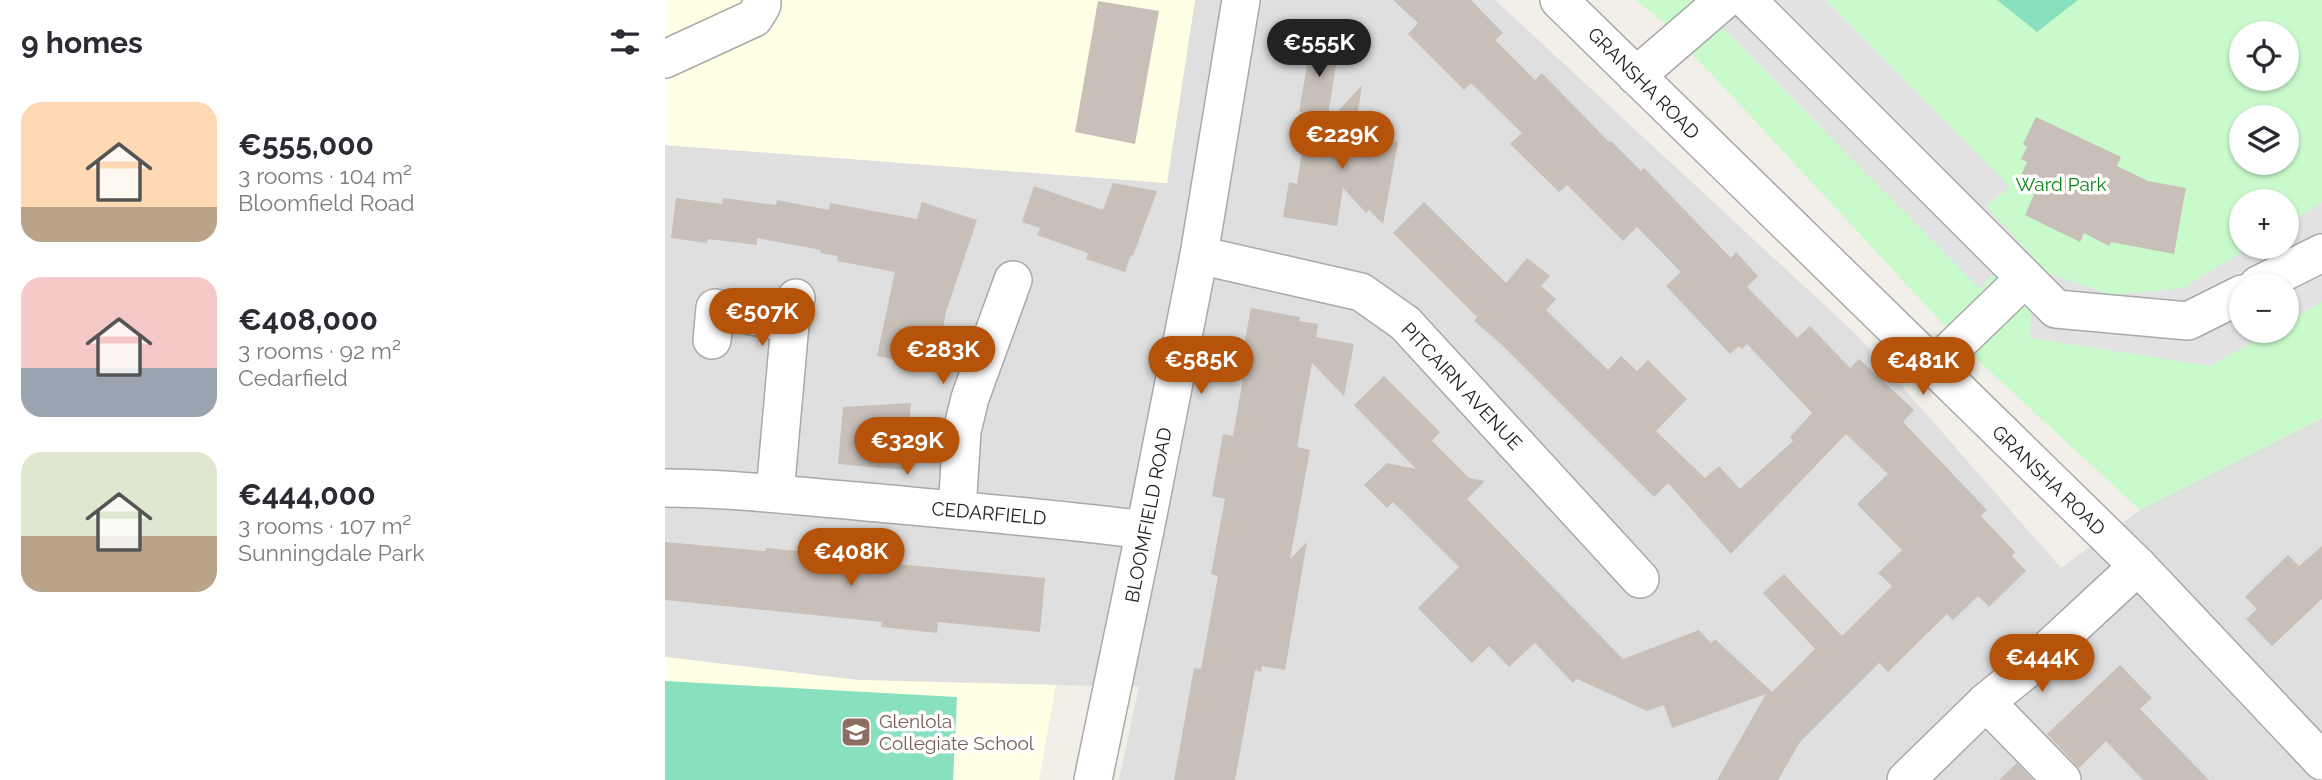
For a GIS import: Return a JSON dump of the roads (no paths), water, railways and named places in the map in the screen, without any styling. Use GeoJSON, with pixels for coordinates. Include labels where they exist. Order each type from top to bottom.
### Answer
{"type":"FeatureCollection","features":[{"type":"Feature","properties":{"kind":"street"},"geometry":{"type":"LineString","coordinates":[[665,60],[754,18],[762,0]]}},
{"type":"Feature","properties":{"kind":"street","name":"BLOOMFIELD ROAD"},"geometry":{"type":"LineString","coordinates":[[1093,780],[1199,255],[1241,0]]}},
{"type":"Feature","properties":{"kind":"street","name":"GRANSHA ROAD"},"geometry":{"type":"LineString","coordinates":[[1559,0],[2138,566],[2322,761]]}},
{"type":"Feature","properties":{"kind":"street"},"geometry":{"type":"LineString","coordinates":[[1636,76],[1724,0]]}},
{"type":"Feature","properties":{"kind":"street"},"geometry":{"type":"LineString","coordinates":[[1747,0],[2056,309],[2188,321],[2229,300]]}},
{"type":"Feature","properties":{"kind":"street"},"geometry":{"type":"LineString","coordinates":[[2282,273],[2322,253]]}},
{"type":"Feature","properties":{"kind":"street","name":"PITCAIRN AVENUE"},"geometry":{"type":"LineString","coordinates":[[1199,255],[1361,292],[1405,323],[1640,579]]}},
{"type":"Feature","properties":{"kind":"street"},"geometry":{"type":"LineString","coordinates":[[1933,367],[2025,278]]}},
{"type":"Feature","properties":{"kind":"street"},"geometry":{"type":"LineString","coordinates":[[957,510],[962,431],[967,409],[1013,279]]}},
{"type":"Feature","properties":{"kind":"street"},"geometry":{"type":"LineString","coordinates":[[712,340],[715,308],[793,311],[775,493]]}},
{"type":"Feature","properties":{"kind":"street","name":"CEDARFIELD"},"geometry":{"type":"LineString","coordinates":[[665,488],[775,493],[1145,530]]}},
{"type":"Feature","properties":{"kind":"street"},"geometry":{"type":"LineString","coordinates":[[1906,780],[1986,702],[2028,668],[2138,566]]}},
{"type":"Feature","properties":{"kind":"street"},"geometry":{"type":"LineString","coordinates":[[1986,702],[2062,780]]}},
{"type":"Feature","properties":{"kind":"place","name":"Glenlola Collegiate School"},"geometry":{"type":"Point","coordinates":[856,732]}},
{"type":"Feature","properties":{"kind":"park label","name":"Ward Park"},"geometry":{"type":"Point","coordinates":[2061,184]}}]}
